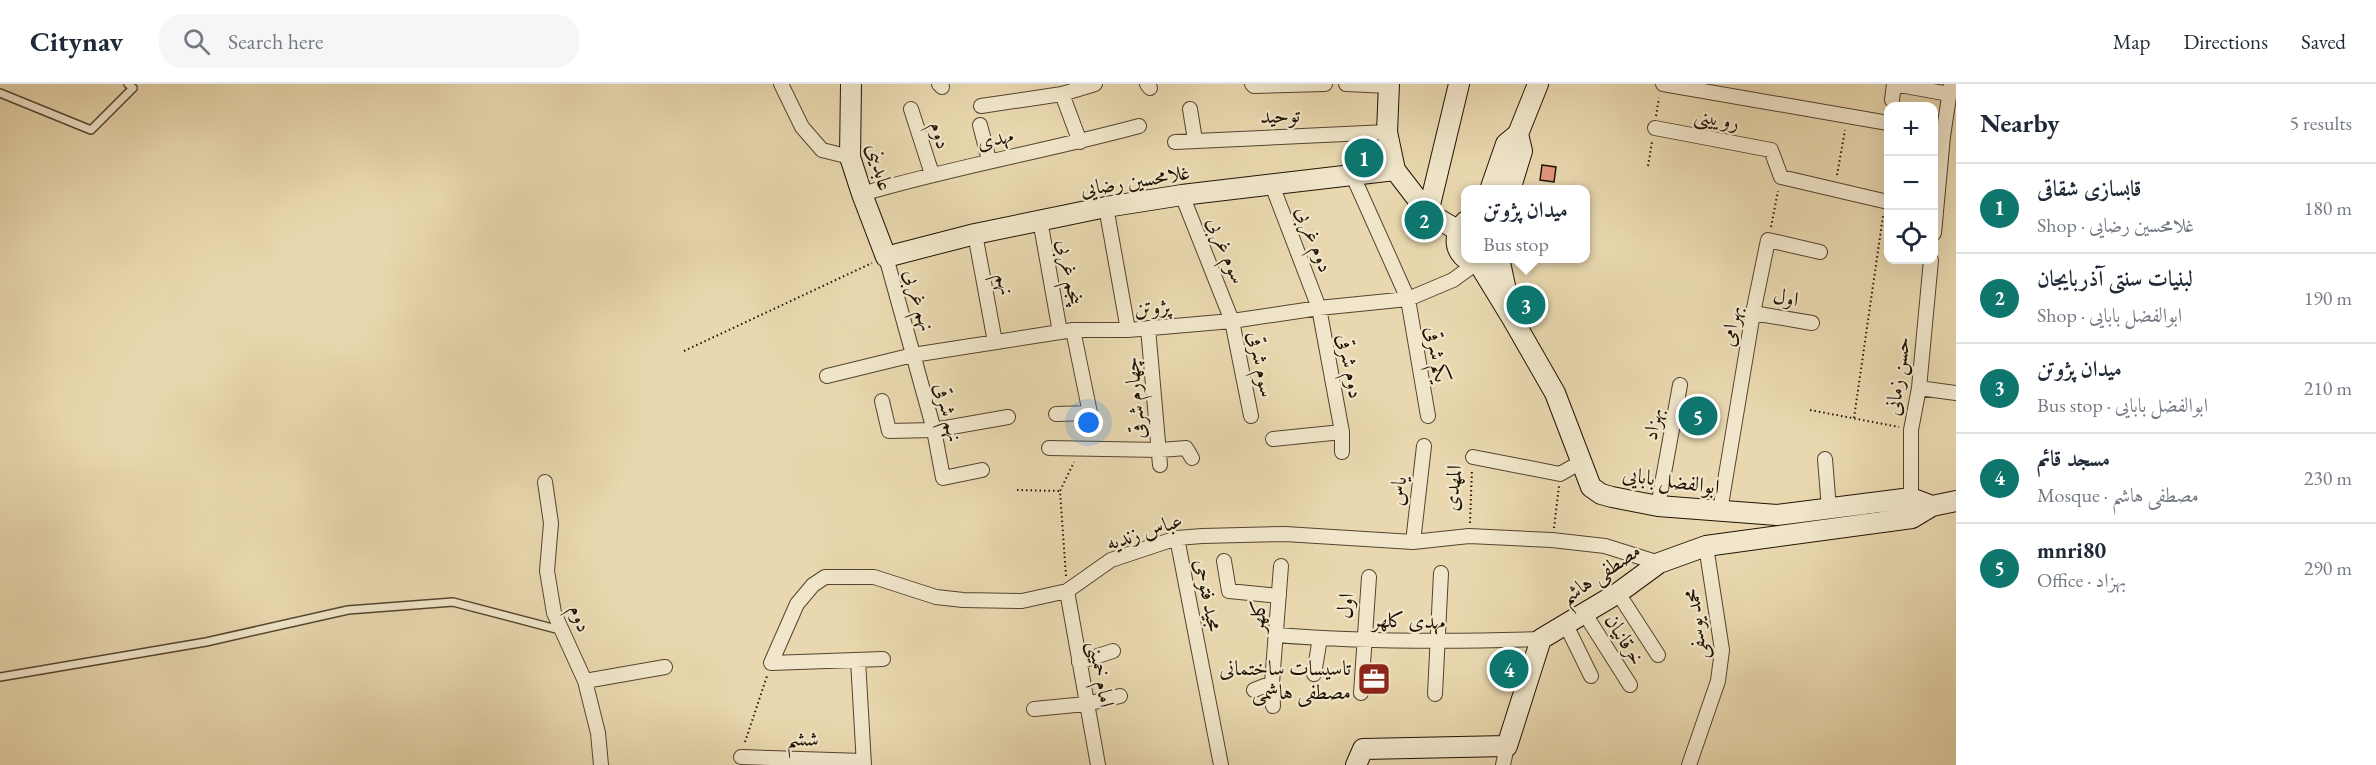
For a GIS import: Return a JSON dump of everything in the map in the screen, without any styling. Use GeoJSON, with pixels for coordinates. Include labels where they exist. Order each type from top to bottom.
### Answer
{"type":"FeatureCollection","features":[{"type":"Feature","properties":{"kind":"street"},"geometry":{"type":"LineString","coordinates":[[781,84],[802,128],[822,150],[850,157]]}},
{"type":"Feature","properties":{"kind":"street","name":"عابدینی"},"geometry":{"type":"LineString","coordinates":[[851,84],[850,157],[861,194],[886,256]]}},
{"type":"Feature","properties":{"kind":"street"},"geometry":{"type":"LineString","coordinates":[[981,106],[1062,94],[1095,84]]}},
{"type":"Feature","properties":{"kind":"street"},"geometry":{"type":"LineString","coordinates":[[1253,85],[1325,84]]}},
{"type":"Feature","properties":{"kind":"street"},"geometry":{"type":"LineString","coordinates":[[1346,84],[1389,85],[1388,132],[1395,170],[1428,213],[1461,226]]}},
{"type":"Feature","properties":{"kind":"street"},"geometry":{"type":"LineString","coordinates":[[1428,213],[1459,84]]}},
{"type":"Feature","properties":{"kind":"street"},"geometry":{"type":"LineString","coordinates":[[1491,185],[1506,144],[1518,134],[1538,84]]}},
{"type":"Feature","properties":{"kind":"street"},"geometry":{"type":"LineString","coordinates":[[1663,84],[1884,122]]}},
{"type":"Feature","properties":{"kind":"street"},"geometry":{"type":"LineString","coordinates":[[1892,100],[1894,84],[1950,89],[1951,113],[1938,134]]}},
{"type":"Feature","properties":{"kind":"street"},"geometry":{"type":"LineString","coordinates":[[1062,94],[1080,142]]}},
{"type":"Feature","properties":{"kind":"street","name":"دوم"},"geometry":{"type":"LineString","coordinates":[[911,109],[932,174]]}},
{"type":"Feature","properties":{"kind":"street"},"geometry":{"type":"LineString","coordinates":[[1190,109],[1195,140]]}},
{"type":"Feature","properties":{"kind":"street"},"geometry":{"type":"LineString","coordinates":[[980,125],[989,160]]}},
{"type":"Feature","properties":{"kind":"street","name":"مهدی"},"geometry":{"type":"LineString","coordinates":[[861,194],[989,160],[1080,142],[1139,126]]}},
{"type":"Feature","properties":{"kind":"street","name":"رویینی"},"geometry":{"type":"LineString","coordinates":[[1655,128],[1771,150],[1781,177]]}},
{"type":"Feature","properties":{"kind":"street","name":"توحید"},"geometry":{"type":"LineString","coordinates":[[1175,142],[1388,132]]}},
{"type":"Feature","properties":{"kind":"street"},"geometry":{"type":"LineString","coordinates":[[1511,185],[1522,151],[1518,134]]}},
{"type":"Feature","properties":{"kind":"street"},"geometry":{"type":"LineString","coordinates":[[1935,210],[1937,156]]}},
{"type":"Feature","properties":{"kind":"street","name":"غلامحسین رضایی"},"geometry":{"type":"LineString","coordinates":[[886,256],[975,234],[1106,207],[1182,195],[1395,170]]}},
{"type":"Feature","properties":{"kind":"street","name":"یکم شرقی"},"geometry":{"type":"LineString","coordinates":[[1352,174],[1408,299],[1428,416]]}},
{"type":"Feature","properties":{"kind":"street"},"geometry":{"type":"LineString","coordinates":[[1781,177],[1884,201]]}},
{"type":"Feature","properties":{"kind":"street","name":"دوم غربی"},"geometry":{"type":"LineString","coordinates":[[1272,185],[1318,308]]}},
{"type":"Feature","properties":{"kind":"street","name":"سوم غربی"},"geometry":{"type":"LineString","coordinates":[[1182,195],[1232,321]]}},
{"type":"Feature","properties":{"kind":"street"},"geometry":{"type":"LineString","coordinates":[[1106,207],[1128,330]]}},
{"type":"Feature","properties":{"kind":"street","name":"پنجم غربی"},"geometry":{"type":"LineString","coordinates":[[1040,220],[1066,331],[1090,413],[1056,414]]}},
{"type":"Feature","properties":{"kind":"street","name":"ابوالفضل بابایی"},"geometry":{"type":"LineString","coordinates":[[1461,228],[1457,237],[1458,250],[1461,253]]}},
{"type":"Feature","properties":{"kind":"street","name":"نهم"},"geometry":{"type":"LineString","coordinates":[[975,234],[995,342]]}},
{"type":"Feature","properties":{"kind":"street"},"geometry":{"type":"LineString","coordinates":[[1768,240],[1820,252]]}},
{"type":"Feature","properties":{"kind":"street","name":"بهرامی"},"geometry":{"type":"LineString","coordinates":[[1720,511],[1753,313],[1768,240]]}},
{"type":"Feature","properties":{"kind":"street","name":"نهم غربی"},"geometry":{"type":"LineString","coordinates":[[886,256],[913,355]]}},
{"type":"Feature","properties":{"kind":"street","name":"پژوتن"},"geometry":{"type":"LineString","coordinates":[[827,376],[913,355],[1066,331],[1128,330],[1232,321],[1318,308],[1408,299],[1453,280],[1483,263]]}},
{"type":"Feature","properties":{"kind":"street","name":"ابوالفضل بابایی"},"geometry":{"type":"LineString","coordinates":[[1488,263],[1512,318],[1556,393],[1591,487],[1601,494],[1658,506],[1776,515],[1911,498],[1932,506]]}},
{"type":"Feature","properties":{"kind":"street","name":"حسن زمانی"},"geometry":{"type":"LineString","coordinates":[[1911,498],[1911,430],[1919,388],[1931,264]]}},
{"type":"Feature","properties":{"kind":"street","name":"دوم شرقی"},"geometry":{"type":"LineString","coordinates":[[1318,308],[1342,432],[1342,452]]}},
{"type":"Feature","properties":{"kind":"street","name":"اول"},"geometry":{"type":"LineString","coordinates":[[1753,313],[1812,323]]}},
{"type":"Feature","properties":{"kind":"street","name":"سوم شرقی"},"geometry":{"type":"LineString","coordinates":[[1232,321],[1251,416]]}},
{"type":"Feature","properties":{"kind":"street","name":"چهارم شرقی"},"geometry":{"type":"LineString","coordinates":[[1148,328],[1160,458]]}},
{"type":"Feature","properties":{"kind":"street","name":"نهم شرقی"},"geometry":{"type":"LineString","coordinates":[[913,355],[934,430],[943,478],[982,470]]}},
{"type":"Feature","properties":{"kind":"street","name":"بهزاد"},"geometry":{"type":"LineString","coordinates":[[1658,506],[1680,385]]}},
{"type":"Feature","properties":{"kind":"street"},"geometry":{"type":"LineString","coordinates":[[1919,388],[1956,393]]}},
{"type":"Feature","properties":{"kind":"street"},"geometry":{"type":"LineString","coordinates":[[882,401],[889,431],[934,430],[1008,417]]}},
{"type":"Feature","properties":{"kind":"street","name":"دوم شرقی"},"geometry":{"type":"LineString","coordinates":[[1273,439],[1342,432]]}},
{"type":"Feature","properties":{"kind":"street","name":"یاس"},"geometry":{"type":"LineString","coordinates":[[1413,542],[1424,446]]}},
{"type":"Feature","properties":{"kind":"street"},"geometry":{"type":"LineString","coordinates":[[1049,448],[1160,458],[1186,448],[1192,458]]}},
{"type":"Feature","properties":{"kind":"street","name":"المهدی"},"geometry":{"type":"LineString","coordinates":[[1473,457],[1560,474]]}},
{"type":"Feature","properties":{"kind":"street"},"geometry":{"type":"LineString","coordinates":[[1825,459],[1829,509]]}},
{"type":"Feature","properties":{"kind":"street"},"geometry":{"type":"LineString","coordinates":[[1560,474],[1581,462]]}},
{"type":"Feature","properties":{"kind":"street","name":"دوم"},"geometry":{"type":"LineString","coordinates":[[545,482],[551,523],[547,571],[554,613],[585,681],[598,734],[602,765]]}},
{"type":"Feature","properties":{"kind":"street","name":"مصطفی هاشم"},"geometry":{"type":"LineString","coordinates":[[1541,639],[1618,593],[1659,562],[1706,546],[1912,518],[1932,506],[1956,501]]}},
{"type":"Feature","properties":{"kind":"street"},"geometry":{"type":"LineString","coordinates":[[1776,515],[1780,536]]}},
{"type":"Feature","properties":{"kind":"street","name":"عباس زندیه"},"geometry":{"type":"LineString","coordinates":[[771,663],[797,604],[813,585],[825,577],[874,577],[936,597],[1022,601],[1067,591],[1111,560],[1177,538],[1285,534],[1413,542],[1470,536],[1552,540],[1605,546],[1659,562]]}},
{"type":"Feature","properties":{"kind":"street","name":"مجید فتوحی"},"geometry":{"type":"LineString","coordinates":[[1177,538],[1221,765]]}},
{"type":"Feature","properties":{"kind":"street","name":"محمد یوسفی"},"geometry":{"type":"LineString","coordinates":[[1689,765],[1718,681],[1722,650],[1706,546]]}},
{"type":"Feature","properties":{"kind":"street"},"geometry":{"type":"LineString","coordinates":[[1224,561],[1229,591],[1280,596]]}},
{"type":"Feature","properties":{"kind":"street","name":"کلهر"},"geometry":{"type":"LineString","coordinates":[[1273,706],[1272,683],[1281,566]]}},
{"type":"Feature","properties":{"kind":"street"},"geometry":{"type":"LineString","coordinates":[[1435,694],[1441,573]]}},
{"type":"Feature","properties":{"kind":"street","name":"اول"},"geometry":{"type":"LineString","coordinates":[[1362,693],[1368,577]]}},
{"type":"Feature","properties":{"kind":"street","name":"امام خمینی"},"geometry":{"type":"LineString","coordinates":[[1067,591],[1097,763]]}},
{"type":"Feature","properties":{"kind":"street"},"geometry":{"type":"LineString","coordinates":[[1618,593],[1658,655]]}},
{"type":"Feature","properties":{"kind":"street","name":"خرقانیان"},"geometry":{"type":"LineString","coordinates":[[1585,614],[1630,685]]}},
{"type":"Feature","properties":{"kind":"street"},"geometry":{"type":"LineString","coordinates":[[1566,625],[1592,676]]}},
{"type":"Feature","properties":{"kind":"street","name":"مهدی کلهر"},"geometry":{"type":"LineString","coordinates":[[1276,635],[1436,641],[1541,639]]}},
{"type":"Feature","properties":{"kind":"street"},"geometry":{"type":"LineString","coordinates":[[1314,674],[1320,638]]}},
{"type":"Feature","properties":{"kind":"street"},"geometry":{"type":"LineString","coordinates":[[1356,765],[1363,749],[1505,756],[1541,639]]}},
{"type":"Feature","properties":{"kind":"street"},"geometry":{"type":"LineString","coordinates":[[1079,662],[1113,651]]}},
{"type":"Feature","properties":{"kind":"street"},"geometry":{"type":"LineString","coordinates":[[771,663],[883,659]]}},
{"type":"Feature","properties":{"kind":"street"},"geometry":{"type":"LineString","coordinates":[[858,660],[864,763]]}},
{"type":"Feature","properties":{"kind":"street"},"geometry":{"type":"LineString","coordinates":[[585,681],[665,667]]}},
{"type":"Feature","properties":{"kind":"street"},"geometry":{"type":"LineString","coordinates":[[1254,690],[1272,683]]}},
{"type":"Feature","properties":{"kind":"street"},"geometry":{"type":"LineString","coordinates":[[1034,709],[1086,704],[1120,696]]}},
{"type":"Feature","properties":{"kind":"street","name":"ششم"},"geometry":{"type":"LineString","coordinates":[[741,757],[864,763]]}},
{"type":"Feature","properties":{"kind":"street"},"geometry":{"type":"LineString","coordinates":[[1083,765],[1097,763]]}},
{"type":"Feature","properties":{"kind":"lane"},"geometry":{"type":"LineString","coordinates":[[0,93],[91,130],[134,88],[128,84]]}},
{"type":"Feature","properties":{"kind":"lane"},"geometry":{"type":"LineString","coordinates":[[0,677],[206,642],[348,610],[453,602],[562,630]]}},
{"type":"Feature","properties":{"kind":"path"},"geometry":{"type":"LineString","coordinates":[[1835,190],[1847,115]]}},
{"type":"Feature","properties":{"kind":"path"},"geometry":{"type":"LineString","coordinates":[[1768,240],[1781,177]]}},
{"type":"Feature","properties":{"kind":"path"},"geometry":{"type":"LineString","coordinates":[[1854,418],[1886,210]]}},
{"type":"Feature","properties":{"kind":"path"},"geometry":{"type":"LineString","coordinates":[[684,351],[886,256]]}},
{"type":"Feature","properties":{"kind":"path"},"geometry":{"type":"LineString","coordinates":[[1810,410],[1911,430]]}},
{"type":"Feature","properties":{"kind":"path"},"geometry":{"type":"LineString","coordinates":[[1067,591],[1060,491],[1080,449]]}},
{"type":"Feature","properties":{"kind":"path","name":"المهدی"},"geometry":{"type":"LineString","coordinates":[[1470,536],[1473,457]]}},
{"type":"Feature","properties":{"kind":"path"},"geometry":{"type":"LineString","coordinates":[[1552,540],[1560,474]]}},
{"type":"Feature","properties":{"kind":"path"},"geometry":{"type":"LineString","coordinates":[[1017,490],[1060,491]]}},
{"type":"Feature","properties":{"kind":"path"},"geometry":{"type":"LineString","coordinates":[[741,757],[771,663]]}},
{"type":"Feature","properties":{"kind":"building"},"geometry":{"type":"Polygon","coordinates":[[[1542,165],[1556,167],[1554,182],[1540,180],[1542,165]]]}},
{"type":"Feature","properties":{"kind":"place","name":"قابسازی شقاقی"},"geometry":{"type":"Point","coordinates":[1364,158]}},
{"type":"Feature","properties":{"kind":"place","name":"لبنیات سنتی آذربایجان"},"geometry":{"type":"Point","coordinates":[1424,220]}},
{"type":"Feature","properties":{"kind":"place","name":"میدان پژوتن"},"geometry":{"type":"Point","coordinates":[1526,305]}},
{"type":"Feature","properties":{"kind":"place","name":"mnri80"},"geometry":{"type":"Point","coordinates":[1698,416]}},
{"type":"Feature","properties":{"kind":"place","name":"مسجد قائم"},"geometry":{"type":"Point","coordinates":[1509,669]}},
{"type":"Feature","properties":{"kind":"place","name":"تاسیسات ساختمانی مصطفی هاشمی"},"geometry":{"type":"Point","coordinates":[1374,679]}}]}
